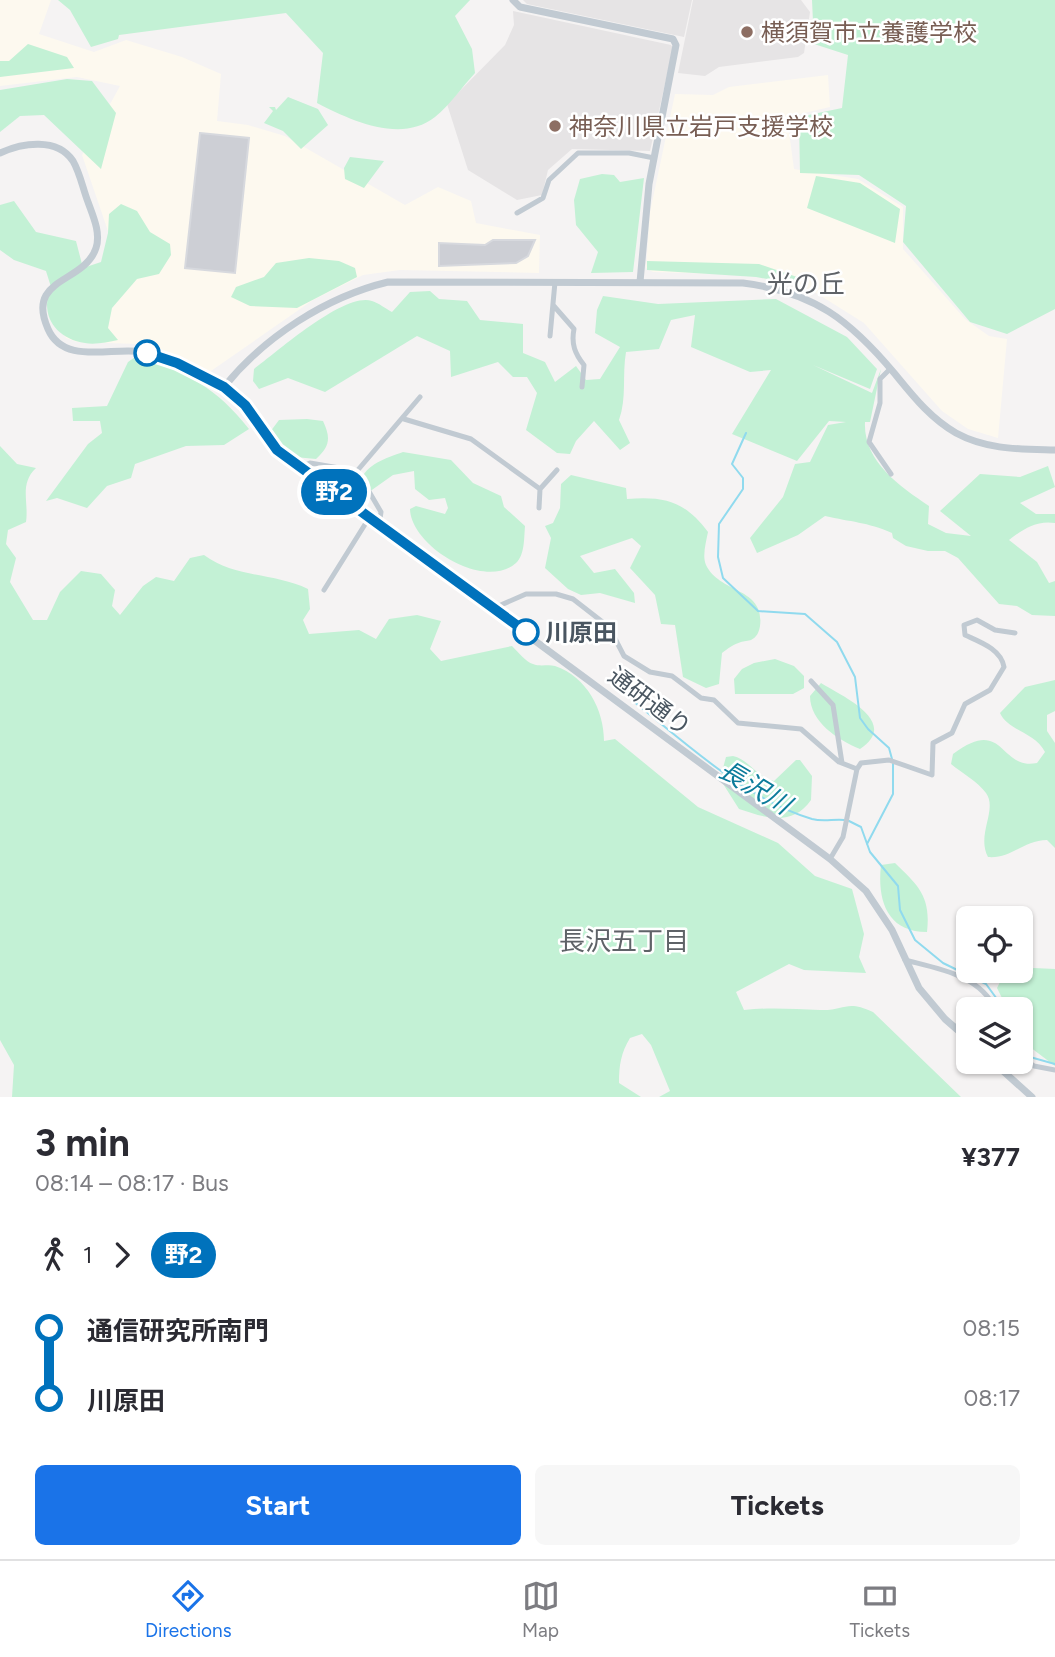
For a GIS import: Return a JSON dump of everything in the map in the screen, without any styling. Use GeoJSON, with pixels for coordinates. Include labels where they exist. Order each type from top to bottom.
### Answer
{"type":"FeatureCollection","features":[{"type":"Feature","properties":{"kind":"street"},"geometry":{"type":"LineString","coordinates":[[513,0],[520,8],[673,38],[676,45],[653,158],[643,228],[640,282]]}},
{"type":"Feature","properties":{"kind":"street","name":"通研通り"},"geometry":{"type":"LineString","coordinates":[[0,153],[25,144],[39,144],[60,150],[73,161],[94,220],[97,243],[89,261],[57,282],[44,297],[44,320],[55,341],[66,349],[127,351],[177,363],[224,387],[245,405],[271,444],[300,467],[830,859],[866,891],[882,913],[905,960],[933,1006],[956,1028]]}},
{"type":"Feature","properties":{"kind":"street"},"geometry":{"type":"LineString","coordinates":[[517,213],[543,198],[549,180],[578,153],[629,153],[653,158]]}},
{"type":"Feature","properties":{"kind":"street"},"geometry":{"type":"LineString","coordinates":[[224,387],[241,366],[323,306],[366,287],[420,280],[743,283],[789,291],[816,303],[850,325],[932,416],[956,433],[992,447],[1055,450]]}},
{"type":"Feature","properties":{"kind":"street"},"geometry":{"type":"LineString","coordinates":[[550,336],[555,282]]}},
{"type":"Feature","properties":{"kind":"street"},"geometry":{"type":"LineString","coordinates":[[553,305],[574,329],[572,340],[577,356],[584,365],[582,387]]}},
{"type":"Feature","properties":{"kind":"street"},"geometry":{"type":"LineString","coordinates":[[890,369],[880,379],[880,403],[868,436],[871,447],[891,474]]}},
{"type":"Feature","properties":{"kind":"street"},"geometry":{"type":"LineString","coordinates":[[357,471],[420,397]]}},
{"type":"Feature","properties":{"kind":"street"},"geometry":{"type":"LineString","coordinates":[[404,419],[471,439],[540,489]]}},
{"type":"Feature","properties":{"kind":"street"},"geometry":{"type":"LineString","coordinates":[[300,467],[310,463],[357,471],[381,512],[379,526]]}},
{"type":"Feature","properties":{"kind":"street"},"geometry":{"type":"LineString","coordinates":[[539,508],[540,489],[557,470]]}},
{"type":"Feature","properties":{"kind":"street"},"geometry":{"type":"LineString","coordinates":[[324,590],[369,518]]}},
{"type":"Feature","properties":{"kind":"street"},"geometry":{"type":"LineString","coordinates":[[494,608],[526,594],[556,594],[573,599],[609,627],[624,656],[650,672],[672,676],[701,698],[714,700],[738,723],[801,729],[842,763],[857,769]]}},
{"type":"Feature","properties":{"kind":"street"},"geometry":{"type":"LineString","coordinates":[[830,859],[844,837],[857,769],[861,763],[890,761],[932,775],[933,743],[951,733],[965,704],[990,690],[1004,667],[1003,659],[996,652],[965,635],[964,625],[976,620],[995,630],[1015,633]]}},
{"type":"Feature","properties":{"kind":"street"},"geometry":{"type":"LineString","coordinates":[[811,681],[833,705],[842,763]]}},
{"type":"Feature","properties":{"kind":"street"},"geometry":{"type":"LineString","coordinates":[[905,960],[977,984],[990,997]]}},
{"type":"Feature","properties":{"kind":"street"},"geometry":{"type":"LineString","coordinates":[[1033,1065],[1055,1070]]}},
{"type":"Feature","properties":{"kind":"street"},"geometry":{"type":"LineString","coordinates":[[1006,1074],[1032,1097]]}},
{"type":"Feature","properties":{"kind":"shaded area"},"geometry":{"type":"Polygon","coordinates":[[[0,0],[51,0],[39,34],[94,52],[126,40],[182,57],[221,74],[217,121],[248,125],[285,136],[405,205],[438,187],[471,201],[476,223],[540,235],[539,273],[400,270],[363,275],[313,300],[208,373],[137,344],[77,342],[66,338],[58,327],[105,256],[110,237],[82,155],[120,86],[77,77],[0,86],[0,0]]]}},
{"type":"Feature","properties":{"kind":"shaded area"},"geometry":{"type":"Polygon","coordinates":[[[523,0],[692,0],[684,37],[527,4],[523,0]]]}},
{"type":"Feature","properties":{"kind":"shaded area","name":"横須賀市立養護学校"},"geometry":{"type":"Polygon","coordinates":[[[693,0],[801,0],[810,12],[804,53],[798,57],[719,67],[705,76],[678,73],[693,0]]]}},
{"type":"Feature","properties":{"kind":"shaded area","name":"神奈川県立岩戸支援学校"},"geometry":{"type":"Polygon","coordinates":[[[513,11],[671,45],[673,48],[650,151],[572,149],[548,170],[542,195],[517,200],[468,170],[447,104],[505,45],[514,25],[513,11]]]}},
{"type":"Feature","properties":{"kind":"shaded area"},"geometry":{"type":"Polygon","coordinates":[[[828,75],[830,107],[787,117],[794,169],[858,179],[903,207],[903,249],[965,319],[989,336],[1007,339],[998,438],[968,429],[942,411],[864,323],[813,291],[758,275],[653,272],[646,268],[650,212],[675,94],[713,95],[729,87],[828,75]]]}},
{"type":"Feature","properties":{"kind":"green space"},"geometry":{"type":"Polygon","coordinates":[[[58,0],[470,0],[455,16],[472,49],[475,73],[435,117],[422,125],[407,129],[376,127],[317,103],[323,53],[286,13],[119,35],[118,39],[91,47],[70,10],[58,0]]]}},
{"type":"Feature","properties":{"kind":"green space"},"geometry":{"type":"Polygon","coordinates":[[[812,0],[1055,0],[1055,309],[1007,334],[970,322],[903,242],[906,206],[859,175],[800,173],[799,117],[842,108],[848,55],[814,44],[812,0]]]}},
{"type":"Feature","properties":{"kind":"green space"},"geometry":{"type":"Polygon","coordinates":[[[28,44],[67,57],[74,68],[0,77],[0,61],[9,61],[28,44]]]}},
{"type":"Feature","properties":{"kind":"green space"},"geometry":{"type":"Polygon","coordinates":[[[67,79],[92,81],[116,113],[101,169],[44,115],[20,116],[0,132],[0,90],[67,79]]]}},
{"type":"Feature","properties":{"kind":"green space"},"geometry":{"type":"Polygon","coordinates":[[[288,97],[318,109],[328,125],[301,149],[283,131],[264,123],[273,111],[269,107],[275,107],[276,110],[288,97]]]}},
{"type":"Feature","properties":{"kind":"green space"},"geometry":{"type":"Polygon","coordinates":[[[350,157],[384,161],[364,188],[345,179],[344,168],[350,157]]]}},
{"type":"Feature","properties":{"kind":"green space"},"geometry":{"type":"Polygon","coordinates":[[[602,174],[614,175],[620,182],[644,178],[633,272],[591,273],[598,252],[576,225],[574,200],[580,179],[602,174]]]}},
{"type":"Feature","properties":{"kind":"green space"},"geometry":{"type":"Polygon","coordinates":[[[816,176],[860,183],[900,209],[895,243],[807,208],[816,176]]]}},
{"type":"Feature","properties":{"kind":"green space"},"geometry":{"type":"Polygon","coordinates":[[[14,201],[36,232],[76,241],[83,268],[101,262],[108,233],[109,214],[121,204],[137,211],[150,232],[170,244],[171,255],[159,274],[137,279],[112,308],[108,328],[118,340],[93,344],[74,341],[52,324],[47,307],[51,287],[46,271],[14,260],[0,250],[0,205],[14,201]]]}},
{"type":"Feature","properties":{"kind":"green space"},"geometry":{"type":"Polygon","coordinates":[[[309,258],[339,261],[355,268],[357,277],[297,308],[250,306],[231,297],[236,287],[264,277],[276,263],[309,258]]]}},
{"type":"Feature","properties":{"kind":"green space"},"geometry":{"type":"Polygon","coordinates":[[[647,261],[759,264],[800,278],[799,285],[756,277],[647,270],[647,261]]]}},
{"type":"Feature","properties":{"kind":"green space"},"geometry":{"type":"Polygon","coordinates":[[[430,291],[439,299],[467,301],[480,320],[523,324],[523,353],[545,362],[555,382],[576,366],[586,380],[600,379],[620,347],[595,333],[597,310],[603,296],[658,304],[776,299],[847,337],[877,369],[870,389],[813,365],[872,393],[881,369],[870,422],[865,422],[866,436],[870,449],[885,471],[929,506],[928,524],[946,533],[971,536],[940,511],[980,474],[1020,477],[1048,466],[1055,487],[1020,503],[1036,514],[1055,514],[1055,523],[1030,526],[1009,540],[1037,562],[1049,583],[1055,581],[1055,616],[1032,615],[1017,606],[999,604],[958,558],[945,551],[928,551],[906,546],[893,538],[892,533],[859,523],[825,516],[798,535],[757,553],[750,538],[783,497],[795,464],[810,462],[828,425],[846,422],[829,421],[797,461],[732,434],[771,370],[750,372],[691,347],[695,315],[671,320],[659,349],[626,352],[623,403],[619,420],[630,443],[620,450],[594,421],[576,441],[570,454],[557,453],[526,430],[537,393],[527,377],[513,377],[498,362],[451,377],[450,351],[417,336],[325,392],[288,378],[259,389],[253,381],[254,369],[311,325],[345,305],[372,301],[392,312],[410,292],[430,291]]]}},
{"type":"Feature","properties":{"kind":"green space"},"geometry":{"type":"Polygon","coordinates":[[[138,355],[200,383],[237,414],[249,429],[224,445],[186,446],[135,464],[131,478],[107,486],[87,508],[57,498],[46,501],[88,444],[102,433],[100,421],[73,421],[72,408],[107,406],[128,362],[138,355]]]}},
{"type":"Feature","properties":{"kind":"green space"},"geometry":{"type":"Polygon","coordinates":[[[279,420],[323,421],[327,432],[328,442],[316,459],[295,457],[270,432],[279,420]]]}},
{"type":"Feature","properties":{"kind":"green space"},"geometry":{"type":"Polygon","coordinates":[[[0,446],[17,464],[36,468],[26,487],[26,522],[8,530],[6,544],[16,558],[10,582],[33,620],[47,620],[60,592],[81,571],[101,574],[115,590],[112,606],[120,615],[143,586],[156,577],[174,581],[190,558],[204,555],[229,568],[308,589],[310,609],[303,620],[309,634],[359,630],[376,639],[389,619],[417,615],[441,621],[430,649],[441,661],[512,646],[530,663],[555,666],[566,671],[585,686],[592,696],[601,718],[604,741],[615,739],[698,807],[778,843],[815,876],[852,889],[864,934],[859,957],[866,973],[804,970],[789,964],[736,992],[744,1010],[828,1010],[851,1006],[864,1008],[873,1012],[961,1097],[659,1097],[670,1091],[651,1045],[642,1034],[630,1038],[619,1070],[619,1083],[641,1097],[12,1097],[14,1065],[0,1040],[0,446]]]}},
{"type":"Feature","properties":{"kind":"green space"},"geometry":{"type":"Polygon","coordinates":[[[403,452],[451,460],[473,483],[501,496],[504,507],[525,526],[523,551],[519,560],[502,570],[486,572],[469,568],[436,550],[422,537],[410,509],[416,506],[445,514],[448,508],[445,498],[429,500],[415,489],[414,471],[393,475],[369,492],[360,482],[367,471],[384,459],[403,452]]]}},
{"type":"Feature","properties":{"kind":"green space"},"geometry":{"type":"Polygon","coordinates":[[[571,475],[626,488],[627,499],[652,499],[673,503],[691,513],[708,532],[704,553],[706,565],[721,581],[749,597],[760,613],[760,628],[755,637],[722,653],[719,684],[706,688],[683,677],[675,625],[661,624],[655,595],[630,568],[641,546],[632,538],[580,556],[594,573],[615,569],[634,593],[635,603],[600,593],[581,595],[568,589],[545,568],[551,538],[545,526],[553,523],[560,508],[561,484],[571,475]]]}},
{"type":"Feature","properties":{"kind":"green space"},"geometry":{"type":"Polygon","coordinates":[[[775,659],[794,666],[804,676],[804,688],[793,694],[735,694],[734,679],[742,669],[754,663],[775,659]]]}},
{"type":"Feature","properties":{"kind":"green space"},"geometry":{"type":"Polygon","coordinates":[[[1055,680],[1055,711],[1047,715],[1047,731],[1055,743],[1055,848],[1047,840],[1039,841],[1004,855],[988,857],[984,840],[989,800],[979,785],[951,764],[953,754],[983,740],[992,742],[1015,759],[1025,763],[1037,763],[1045,752],[1041,745],[1009,724],[1000,713],[1025,687],[1055,680]]]}},
{"type":"Feature","properties":{"kind":"green space"},"geometry":{"type":"Polygon","coordinates":[[[821,683],[853,702],[871,720],[874,729],[871,739],[860,749],[827,729],[815,714],[810,696],[821,683]]]}},
{"type":"Feature","properties":{"kind":"green space"},"geometry":{"type":"Polygon","coordinates":[[[733,756],[774,781],[796,760],[800,760],[812,776],[811,800],[804,809],[787,817],[769,817],[739,809],[720,779],[726,757],[733,756]]]}},
{"type":"Feature","properties":{"kind":"green space"},"geometry":{"type":"Polygon","coordinates":[[[895,863],[922,893],[927,910],[927,932],[913,931],[902,926],[894,920],[883,902],[881,865],[895,863]]]}},
{"type":"Feature","properties":{"kind":"green space"},"geometry":{"type":"Polygon","coordinates":[[[1033,968],[1055,969],[1055,1066],[1033,1049],[1033,997],[1002,997],[997,988],[1000,983],[1033,983],[1033,968]]]}},
{"type":"Feature","properties":{"kind":"building"},"geometry":{"type":"Polygon","coordinates":[[[200,133],[249,138],[235,273],[185,268],[200,133]]]}},
{"type":"Feature","properties":{"kind":"building"},"geometry":{"type":"Polygon","coordinates":[[[493,240],[535,240],[528,256],[516,263],[439,266],[439,243],[485,245],[493,240]]]}},
{"type":"Feature","properties":{"kind":"waterway"},"geometry":{"type":"LineString","coordinates":[[746,433],[732,464],[743,478],[743,489],[719,524],[718,557],[723,578],[758,611],[805,614],[837,642],[855,677],[860,718],[889,748],[892,759]]}},
{"type":"Feature","properties":{"kind":"waterway","name":"長沢川"},"geometry":{"type":"LineString","coordinates":[[633,701],[718,769],[763,798],[812,819],[844,820]]}},
{"type":"Feature","properties":{"kind":"waterway"},"geometry":{"type":"LineString","coordinates":[[867,844],[893,794],[893,764]]}},
{"type":"Feature","properties":{"kind":"waterway","name":"長沢川"},"geometry":{"type":"LineString","coordinates":[[849,821],[861,827],[870,852],[898,886],[900,910],[915,940],[943,963],[986,984],[996,997]]}},
{"type":"Feature","properties":{"kind":"waterway","name":"長沢川"},"geometry":{"type":"LineString","coordinates":[[1033,1058],[1055,1064]]}},
{"type":"Feature","properties":{"kind":"bus line","name":"野2"},"geometry":{"type":"LineString","coordinates":[[147,353],[177,363],[224,387],[245,405],[264,436],[277,450],[526,632]]}},
{"type":"Feature","properties":{"kind":"place","name":"横須賀市立養護学校"},"geometry":{"type":"Point","coordinates":[747,32]}},
{"type":"Feature","properties":{"kind":"place","name":"神奈川県立岩戸支援学校"},"geometry":{"type":"Point","coordinates":[555,126]}},
{"type":"Feature","properties":{"kind":"place","name":"川原田"},"geometry":{"type":"Point","coordinates":[526,632]}},
{"type":"Feature","properties":{"kind":"district","name":"光の丘"},"geometry":{"type":"Point","coordinates":[806,284]}},
{"type":"Feature","properties":{"kind":"district","name":"長沢五丁目"},"geometry":{"type":"Point","coordinates":[624,941]}}]}
